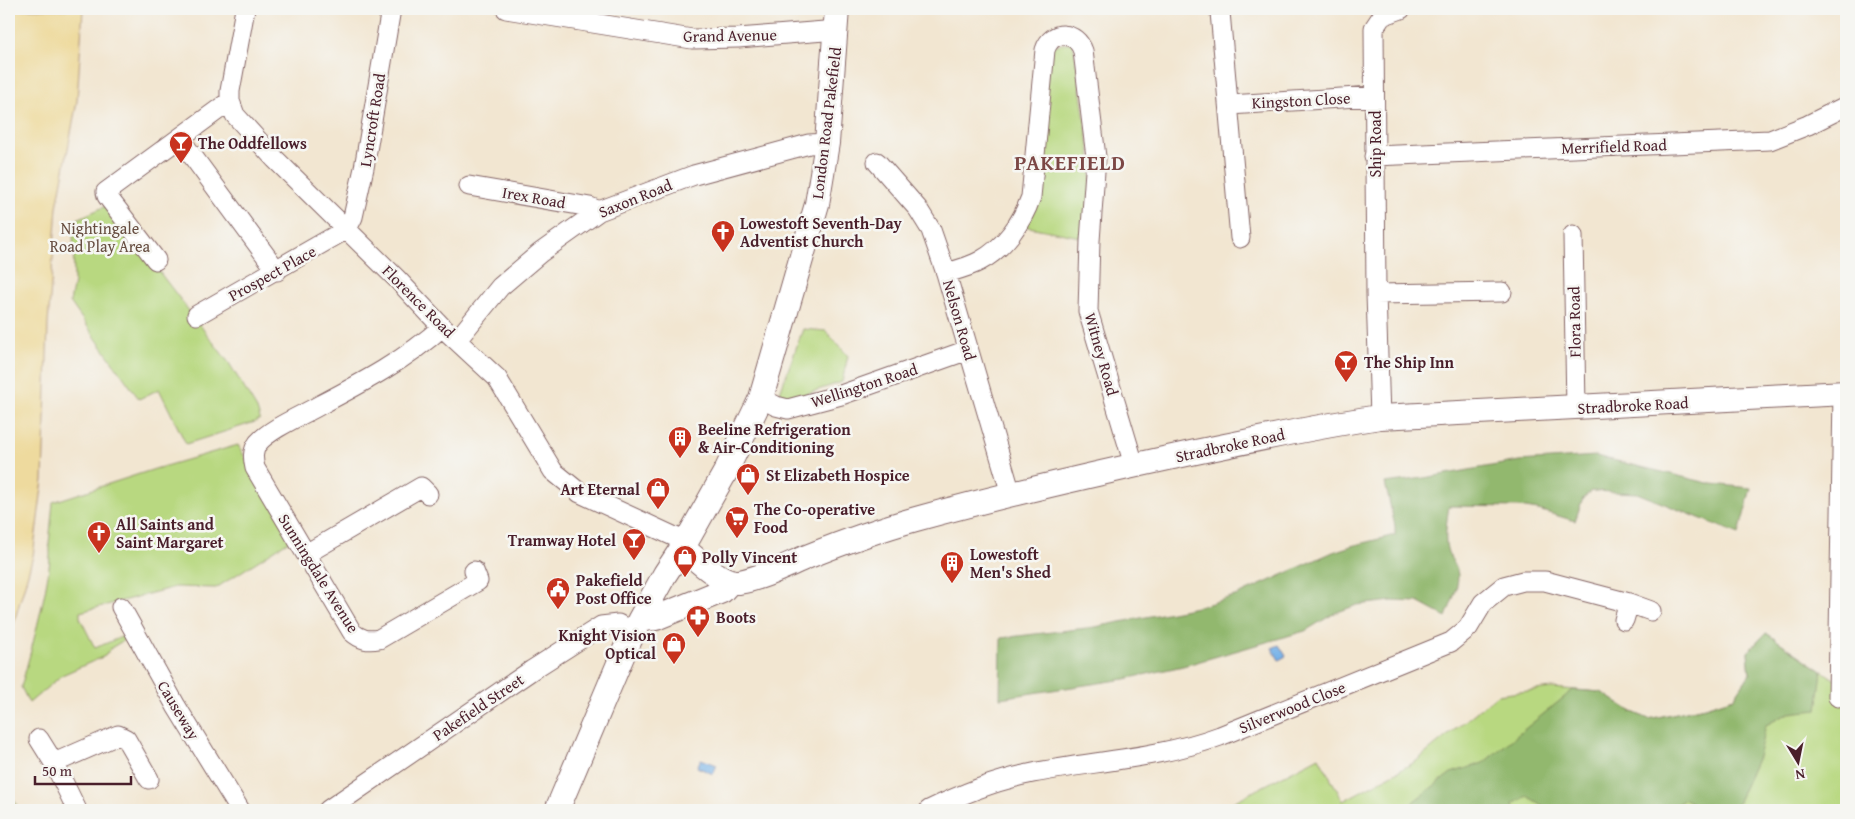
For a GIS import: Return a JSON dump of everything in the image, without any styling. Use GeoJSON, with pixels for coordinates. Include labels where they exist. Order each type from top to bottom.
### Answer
{"type":"FeatureCollection","features":[{"type":"Feature","properties":{"kind":"main road","name":"London Road Pakefield"},"geometry":{"type":"LineString","coordinates":[[557,810],[637,626],[665,574],[726,471],[761,398],[817,204],[827,143],[837,19]]}},
{"type":"Feature","properties":{"kind":"main road","name":"Stradbroke Road"},"geometry":{"type":"LineString","coordinates":[[637,626],[722,591],[731,581],[737,582],[756,577],[836,545],[915,520],[1011,494],[1134,465],[1324,425],[1380,418],[1845,393]]}},
{"type":"Feature","properties":{"kind":"main road"},"geometry":{"type":"LineString","coordinates":[[684,544],[709,570],[731,581]]}},
{"type":"Feature","properties":{"kind":"street"},"geometry":{"type":"LineString","coordinates":[[156,260],[107,196],[106,192],[230,102],[230,91],[245,9]]}},
{"type":"Feature","properties":{"kind":"street","name":"Lyncroft Road"},"geometry":{"type":"LineString","coordinates":[[346,229],[353,217],[364,168],[391,9]]}},
{"type":"Feature","properties":{"kind":"street","name":"Grand Avenue"},"geometry":{"type":"LineString","coordinates":[[506,9],[692,40],[738,38],[837,19]]}},
{"type":"Feature","properties":{"kind":"street","name":"Ship Road"},"geometry":{"type":"LineString","coordinates":[[1380,418],[1376,294],[1374,28],[1382,16],[1401,9]]}},
{"type":"Feature","properties":{"kind":"street","name":"Kingston Close"},"geometry":{"type":"LineString","coordinates":[[1220,12],[1240,238]]}},
{"type":"Feature","properties":{"kind":"street","name":"Witney Road"},"geometry":{"type":"LineString","coordinates":[[946,273],[969,266],[990,254],[1017,226],[1025,213],[1031,197],[1045,50],[1048,42],[1053,37],[1066,35],[1075,38],[1083,51],[1096,157],[1090,241],[1088,311],[1134,465]]}},
{"type":"Feature","properties":{"kind":"street","name":"Kingston Close"},"geometry":{"type":"LineString","coordinates":[[1228,104],[1374,96]]}},
{"type":"Feature","properties":{"kind":"street","name":"Florence Road"},"geometry":{"type":"LineString","coordinates":[[230,102],[235,115],[275,159],[397,279],[442,327],[497,378],[553,471],[580,494],[684,544]]}},
{"type":"Feature","properties":{"kind":"street","name":"Merrifield Road"},"geometry":{"type":"LineString","coordinates":[[1374,156],[1770,140],[1808,125],[1846,106]]}},
{"type":"Feature","properties":{"kind":"street"},"geometry":{"type":"LineString","coordinates":[[180,139],[277,271]]}},
{"type":"Feature","properties":{"kind":"street","name":"Saxon Road"},"geometry":{"type":"LineString","coordinates":[[457,340],[500,287],[540,253],[599,211],[694,175],[809,144],[827,143]]}},
{"type":"Feature","properties":{"kind":"street","name":"Nelson Road"},"geometry":{"type":"LineString","coordinates":[[877,162],[918,209],[931,230],[946,273],[1011,494]]}},
{"type":"Feature","properties":{"kind":"street","name":"Irex Road"},"geometry":{"type":"LineString","coordinates":[[469,186],[590,207],[599,211]]}},
{"type":"Feature","properties":{"kind":"street","name":"Prospect Place"},"geometry":{"type":"LineString","coordinates":[[197,315],[277,271],[346,229]]}},
{"type":"Feature","properties":{"kind":"street","name":"Flora Road"},"geometry":{"type":"LineString","coordinates":[[1573,235],[1576,408]]}},
{"type":"Feature","properties":{"kind":"street"},"geometry":{"type":"LineString","coordinates":[[1376,294],[1502,292]]}},
{"type":"Feature","properties":{"kind":"street","name":"Sunningdale Avenue"},"geometry":{"type":"LineString","coordinates":[[442,327],[425,342],[354,387],[274,430],[259,442],[254,451],[253,459],[255,468],[352,632],[359,638],[368,640],[379,639],[479,580]]}},
{"type":"Feature","properties":{"kind":"street","name":"Wellington Road"},"geometry":{"type":"LineString","coordinates":[[761,398],[776,406],[788,409],[841,395],[968,350]]}},
{"type":"Feature","properties":{"kind":"street"},"geometry":{"type":"LineString","coordinates":[[1838,697],[1845,393]]}},
{"type":"Feature","properties":{"kind":"street"},"geometry":{"type":"LineString","coordinates":[[306,554],[422,485]]}},
{"type":"Feature","properties":{"kind":"street","name":"Silverwood Close"},"geometry":{"type":"LineString","coordinates":[[929,810],[949,800],[989,785],[1031,773],[1171,750],[1201,743],[1220,736],[1451,642],[1468,628],[1483,603],[1504,586],[1523,581],[1545,581],[1626,612],[1651,611]]}},
{"type":"Feature","properties":{"kind":"street","name":"Causeway"},"geometry":{"type":"LineString","coordinates":[[121,607],[176,706],[240,810]]}},
{"type":"Feature","properties":{"kind":"street","name":"Pakefield Street"},"geometry":{"type":"LineString","coordinates":[[328,810],[532,670],[601,626],[618,624],[637,626]]}},
{"type":"Feature","properties":{"kind":"street"},"geometry":{"type":"LineString","coordinates":[[54,763],[118,735],[126,738],[149,779]]}},
{"type":"Feature","properties":{"kind":"street"},"geometry":{"type":"LineString","coordinates":[[38,739],[54,763],[77,810]]}},
{"type":"Feature","properties":{"kind":"green space"},"geometry":{"type":"Polygon","coordinates":[[[1073,42],[1092,165],[1085,238],[1024,226],[1052,46],[1073,42]]]}},
{"type":"Feature","properties":{"kind":"green space","name":"Nightingale Road Play Area"},"geometry":{"type":"Polygon","coordinates":[[[108,205],[229,363],[257,409],[260,419],[186,444],[159,389],[139,399],[70,302],[74,282],[73,221],[108,205]]]}},
{"type":"Feature","properties":{"kind":"green space"},"geometry":{"type":"Polygon","coordinates":[[[803,329],[826,331],[848,356],[842,382],[788,400],[780,392],[803,329]]]}},
{"type":"Feature","properties":{"kind":"green space"},"geometry":{"type":"Polygon","coordinates":[[[238,445],[292,539],[216,588],[175,587],[80,612],[80,618],[95,648],[126,635],[129,637],[111,648],[105,656],[62,675],[29,703],[21,687],[49,571],[49,544],[53,502],[155,469],[238,445]]]}},
{"type":"Feature","properties":{"kind":"green space"},"geometry":{"type":"Polygon","coordinates":[[[1596,456],[1712,484],[1751,488],[1739,534],[1637,493],[1592,491],[1583,498],[1575,521],[1538,510],[1519,507],[1449,506],[1446,544],[1456,568],[1458,581],[1446,617],[1418,602],[1392,601],[1357,605],[1335,613],[1305,631],[1183,666],[1125,679],[1000,698],[1001,638],[1095,627],[1202,606],[1238,595],[1333,552],[1395,535],[1395,526],[1385,483],[1519,461],[1596,456]]]}},
{"type":"Feature","properties":{"kind":"green space"},"geometry":{"type":"Polygon","coordinates":[[[1766,633],[1846,687],[1846,810],[1218,810],[1319,757],[1343,801],[1415,762],[1497,695],[1551,688],[1601,692],[1632,712],[1649,719],[1705,707],[1734,698],[1750,674],[1748,652],[1766,633]]]}},
{"type":"Feature","properties":{"kind":"green space"},"geometry":{"type":"Polygon","coordinates":[[[1766,633],[1822,671],[1817,710],[1789,713],[1766,725],[1758,757],[1733,810],[1704,810],[1685,799],[1668,810],[1550,810],[1527,796],[1513,804],[1515,810],[1408,810],[1414,801],[1451,773],[1483,763],[1573,690],[1601,692],[1632,712],[1649,719],[1705,707],[1734,698],[1750,674],[1748,652],[1766,633]]]}},
{"type":"Feature","properties":{"kind":"green space"},"geometry":{"type":"Polygon","coordinates":[[[9,790],[19,810],[9,810],[9,790]]]}},
{"type":"Feature","properties":{"kind":"sand"},"geometry":{"type":"Polygon","coordinates":[[[9,9],[83,9],[77,101],[57,207],[48,324],[43,480],[33,556],[9,640],[9,9]]]}},
{"type":"Feature","properties":{"kind":"water"},"geometry":{"type":"Polygon","coordinates":[[[1279,645],[1286,656],[1279,660],[1272,648],[1279,645]]]}},
{"type":"Feature","properties":{"kind":"water"},"geometry":{"type":"Polygon","coordinates":[[[701,759],[717,765],[713,774],[697,767],[701,759]]]}},
{"type":"Feature","properties":{"kind":"place","name":"The Oddfellows"},"geometry":{"type":"Point","coordinates":[181,164]}},
{"type":"Feature","properties":{"kind":"place","name":"Lowestoft Seventh-Day Adventist Church"},"geometry":{"type":"Point","coordinates":[723,253]}},
{"type":"Feature","properties":{"kind":"place","name":"The Ship Inn"},"geometry":{"type":"Point","coordinates":[1346,383]}},
{"type":"Feature","properties":{"kind":"place","name":"Beeline Refrigeration & Air-Conditioning"},"geometry":{"type":"Point","coordinates":[680,459]}},
{"type":"Feature","properties":{"kind":"place","name":"St Elizabeth Hospice"},"geometry":{"type":"Point","coordinates":[748,496]}},
{"type":"Feature","properties":{"kind":"place","name":"Art Eternal"},"geometry":{"type":"Point","coordinates":[658,510]}},
{"type":"Feature","properties":{"kind":"place","name":"The Co-operative Food"},"geometry":{"type":"Point","coordinates":[737,539]}},
{"type":"Feature","properties":{"kind":"place","name":"All Saints and Saint Margaret"},"geometry":{"type":"Point","coordinates":[99,554]}},
{"type":"Feature","properties":{"kind":"place","name":"Tramway Hotel"},"geometry":{"type":"Point","coordinates":[634,561]}},
{"type":"Feature","properties":{"kind":"place","name":"Polly Vincent"},"geometry":{"type":"Point","coordinates":[685,578]}},
{"type":"Feature","properties":{"kind":"place","name":"Lowestoft Men's Shed"},"geometry":{"type":"Point","coordinates":[952,584]}},
{"type":"Feature","properties":{"kind":"place","name":"Pakefield Post Office"},"geometry":{"type":"Point","coordinates":[558,610]}},
{"type":"Feature","properties":{"kind":"place","name":"Boots"},"geometry":{"type":"Point","coordinates":[698,638]}},
{"type":"Feature","properties":{"kind":"place","name":"Knight Vision Optical"},"geometry":{"type":"Point","coordinates":[674,665]}},
{"type":"Feature","properties":{"kind":"district","name":"PAKEFIELD"},"geometry":{"type":"Point","coordinates":[1070,162]}}]}
